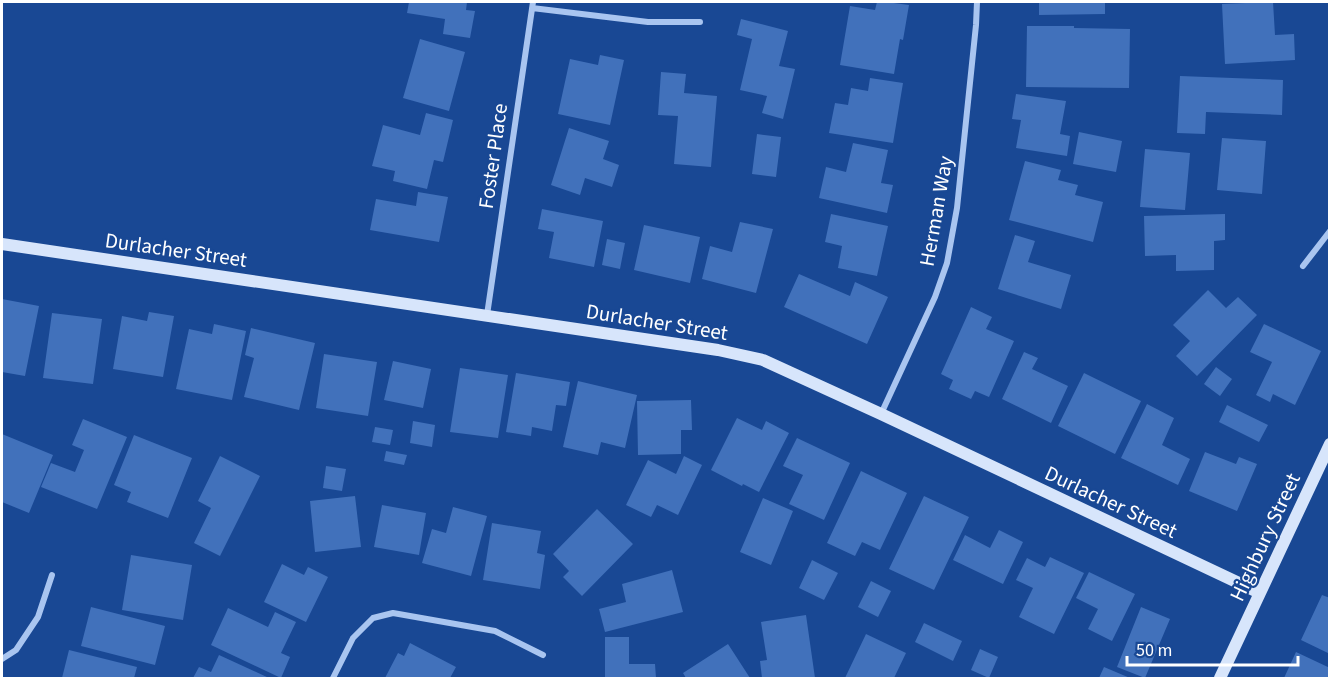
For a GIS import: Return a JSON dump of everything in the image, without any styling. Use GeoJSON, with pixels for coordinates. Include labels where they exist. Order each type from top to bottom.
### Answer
{"type":"FeatureCollection","features":[{"type":"Feature","properties":{"kind":"street","name":"Herman Way"},"geometry":{"type":"LineString","coordinates":[[881,414],[935,297],[947,263],[957,208],[977,2]]}},
{"type":"Feature","properties":{"kind":"street"},"geometry":{"type":"LineString","coordinates":[[532,5],[648,22],[699,22]]}},
{"type":"Feature","properties":{"kind":"street","name":"Foster Place"},"geometry":{"type":"LineString","coordinates":[[487,315],[532,5]]}},
{"type":"Feature","properties":{"kind":"street"},"geometry":{"type":"LineString","coordinates":[[1303,266],[1329,231]]}},
{"type":"Feature","properties":{"kind":"street","name":"Durlacher Street"},"geometry":{"type":"LineString","coordinates":[[2,244],[718,350],[763,360],[1260,593]]}},
{"type":"Feature","properties":{"kind":"street","name":"Highbury Street"},"geometry":{"type":"LineString","coordinates":[[1220,678],[1329,444]]}},
{"type":"Feature","properties":{"kind":"street"},"geometry":{"type":"LineString","coordinates":[[2,658],[16,650],[38,617],[52,575]]}},
{"type":"Feature","properties":{"kind":"street"},"geometry":{"type":"LineString","coordinates":[[333,678],[353,638],[373,618],[393,613],[495,631],[543,655]]}},
{"type":"Feature","properties":{"kind":"building"},"geometry":{"type":"Polygon","coordinates":[[[409,2],[467,2],[466,10],[475,11],[470,38],[443,34],[445,19],[407,13],[409,2]]]}},
{"type":"Feature","properties":{"kind":"building"},"geometry":{"type":"Polygon","coordinates":[[[877,2],[909,5],[894,74],[840,65],[850,6],[875,10],[877,2]]]}},
{"type":"Feature","properties":{"kind":"building"},"geometry":{"type":"Polygon","coordinates":[[[1039,2],[1105,2],[1105,14],[1039,15],[1039,2]]]}},
{"type":"Feature","properties":{"kind":"building"},"geometry":{"type":"Polygon","coordinates":[[[1273,2],[1275,35],[1294,34],[1295,60],[1225,64],[1222,4],[1273,2]]]}},
{"type":"Feature","properties":{"kind":"building"},"geometry":{"type":"Polygon","coordinates":[[[741,19],[788,31],[779,66],[795,69],[783,119],[762,113],[767,96],[740,90],[752,39],[737,35],[741,19]]]}},
{"type":"Feature","properties":{"kind":"building"},"geometry":{"type":"Polygon","coordinates":[[[1027,26],[1130,29],[1129,88],[1026,87],[1027,26]]]}},
{"type":"Feature","properties":{"kind":"building"},"geometry":{"type":"Polygon","coordinates":[[[420,39],[465,52],[449,111],[403,98],[420,39]]]}},
{"type":"Feature","properties":{"kind":"building"},"geometry":{"type":"Polygon","coordinates":[[[600,55],[624,60],[610,125],[558,114],[570,59],[598,65],[600,55]]]}},
{"type":"Feature","properties":{"kind":"building"},"geometry":{"type":"Polygon","coordinates":[[[661,72],[686,74],[684,93],[717,96],[711,167],[674,164],[678,116],[658,115],[661,72]]]}},
{"type":"Feature","properties":{"kind":"building"},"geometry":{"type":"Polygon","coordinates":[[[1180,76],[1283,80],[1282,115],[1206,112],[1205,134],[1177,133],[1180,76]]]}},
{"type":"Feature","properties":{"kind":"building"},"geometry":{"type":"Polygon","coordinates":[[[870,78],[903,83],[893,143],[829,133],[835,103],[848,105],[851,88],[868,91],[870,78]]]}},
{"type":"Feature","properties":{"kind":"building"},"geometry":{"type":"Polygon","coordinates":[[[1016,94],[1066,101],[1060,134],[1070,136],[1067,156],[1016,148],[1021,120],[1012,119],[1016,94]]]}},
{"type":"Feature","properties":{"kind":"building"},"geometry":{"type":"Polygon","coordinates":[[[426,113],[453,120],[443,162],[434,160],[427,189],[393,181],[395,171],[372,166],[383,125],[420,135],[426,113]]]}},
{"type":"Feature","properties":{"kind":"building"},"geometry":{"type":"Polygon","coordinates":[[[569,128],[609,141],[603,159],[619,165],[612,187],[585,178],[580,195],[551,185],[569,128]]]}},
{"type":"Feature","properties":{"kind":"building"},"geometry":{"type":"Polygon","coordinates":[[[1079,132],[1122,141],[1116,172],[1073,164],[1079,132]]]}},
{"type":"Feature","properties":{"kind":"building"},"geometry":{"type":"Polygon","coordinates":[[[757,134],[781,137],[776,177],[752,174],[757,134]]]}},
{"type":"Feature","properties":{"kind":"building"},"geometry":{"type":"Polygon","coordinates":[[[1222,138],[1266,141],[1262,194],[1217,190],[1222,138]]]}},
{"type":"Feature","properties":{"kind":"building"},"geometry":{"type":"Polygon","coordinates":[[[853,143],[888,150],[881,183],[893,185],[887,213],[819,198],[826,167],[846,172],[853,143]]]}},
{"type":"Feature","properties":{"kind":"building"},"geometry":{"type":"Polygon","coordinates":[[[1145,149],[1190,153],[1185,210],[1140,207],[1145,149]]]}},
{"type":"Feature","properties":{"kind":"building"},"geometry":{"type":"Polygon","coordinates":[[[1025,161],[1061,170],[1058,180],[1078,185],[1075,195],[1103,202],[1093,242],[1009,220],[1025,161]]]}},
{"type":"Feature","properties":{"kind":"building"},"geometry":{"type":"Polygon","coordinates":[[[418,192],[448,197],[439,242],[370,230],[376,199],[416,206],[418,192]]]}},
{"type":"Feature","properties":{"kind":"building"},"geometry":{"type":"Polygon","coordinates":[[[542,209],[603,221],[594,267],[549,258],[554,232],[538,229],[542,209]]]}},
{"type":"Feature","properties":{"kind":"building"},"geometry":{"type":"Polygon","coordinates":[[[831,214],[888,226],[877,276],[838,268],[842,246],[825,242],[831,214]]]}},
{"type":"Feature","properties":{"kind":"building"},"geometry":{"type":"Polygon","coordinates":[[[1225,214],[1225,240],[1214,241],[1214,270],[1176,271],[1176,255],[1145,256],[1144,216],[1225,214]]]}},
{"type":"Feature","properties":{"kind":"building"},"geometry":{"type":"Polygon","coordinates":[[[740,222],[773,229],[756,293],[702,279],[710,246],[732,252],[740,222]]]}},
{"type":"Feature","properties":{"kind":"building"},"geometry":{"type":"Polygon","coordinates":[[[644,225],[700,237],[690,283],[634,270],[644,225]]]}},
{"type":"Feature","properties":{"kind":"building"},"geometry":{"type":"Polygon","coordinates":[[[1015,235],[1035,241],[1028,262],[1071,275],[1061,309],[998,289],[1015,235]]]}},
{"type":"Feature","properties":{"kind":"building"},"geometry":{"type":"Polygon","coordinates":[[[607,239],[625,243],[620,269],[602,265],[607,239]]]}},
{"type":"Feature","properties":{"kind":"building"},"geometry":{"type":"Polygon","coordinates":[[[799,274],[850,296],[855,282],[888,297],[867,344],[784,307],[799,274]]]}},
{"type":"Feature","properties":{"kind":"building"},"geometry":{"type":"Polygon","coordinates":[[[1208,290],[1226,308],[1238,297],[1257,315],[1197,376],[1176,356],[1190,341],[1173,325],[1208,290]]]}},
{"type":"Feature","properties":{"kind":"building"},"geometry":{"type":"Polygon","coordinates":[[[2,299],[39,306],[25,376],[2,372],[2,299]]]}},
{"type":"Feature","properties":{"kind":"building"},"geometry":{"type":"Polygon","coordinates":[[[971,307],[992,317],[986,329],[1014,341],[989,397],[975,391],[971,399],[949,389],[953,380],[941,374],[971,307]]]}},
{"type":"Feature","properties":{"kind":"building"},"geometry":{"type":"Polygon","coordinates":[[[149,312],[174,316],[163,377],[113,369],[122,316],[147,321],[149,312]]]}},
{"type":"Feature","properties":{"kind":"building"},"geometry":{"type":"Polygon","coordinates":[[[52,313],[102,319],[93,384],[43,378],[52,313]]]}},
{"type":"Feature","properties":{"kind":"building"},"geometry":{"type":"Polygon","coordinates":[[[214,324],[246,331],[232,400],[176,389],[189,329],[212,334],[214,324]]]}},
{"type":"Feature","properties":{"kind":"building"},"geometry":{"type":"Polygon","coordinates":[[[1264,324],[1321,351],[1295,405],[1273,394],[1270,402],[1256,395],[1272,362],[1250,352],[1264,324]]]}},
{"type":"Feature","properties":{"kind":"building"},"geometry":{"type":"Polygon","coordinates":[[[251,328],[315,343],[299,410],[244,397],[254,358],[245,355],[251,328]]]}},
{"type":"Feature","properties":{"kind":"building"},"geometry":{"type":"Polygon","coordinates":[[[1024,352],[1038,358],[1032,369],[1068,386],[1051,423],[1002,399],[1024,352]]]}},
{"type":"Feature","properties":{"kind":"building"},"geometry":{"type":"Polygon","coordinates":[[[324,354],[377,362],[368,416],[316,408],[324,354]]]}},
{"type":"Feature","properties":{"kind":"building"},"geometry":{"type":"Polygon","coordinates":[[[393,361],[431,369],[423,408],[384,400],[393,361]]]}},
{"type":"Feature","properties":{"kind":"building"},"geometry":{"type":"Polygon","coordinates":[[[1216,367],[1232,379],[1220,396],[1204,384],[1216,367]]]}},
{"type":"Feature","properties":{"kind":"building"},"geometry":{"type":"Polygon","coordinates":[[[460,368],[508,375],[498,438],[450,432],[460,368]]]}},
{"type":"Feature","properties":{"kind":"building"},"geometry":{"type":"Polygon","coordinates":[[[516,373],[570,382],[566,406],[556,405],[552,431],[532,427],[531,436],[506,432],[516,373]]]}},
{"type":"Feature","properties":{"kind":"building"},"geometry":{"type":"Polygon","coordinates":[[[1084,373],[1141,401],[1115,454],[1058,426],[1084,373]]]}},
{"type":"Feature","properties":{"kind":"building"},"geometry":{"type":"Polygon","coordinates":[[[578,381],[637,395],[625,448],[601,442],[598,455],[563,447],[578,381]]]}},
{"type":"Feature","properties":{"kind":"building"},"geometry":{"type":"Polygon","coordinates":[[[691,400],[692,430],[681,430],[681,454],[638,455],[637,401],[691,400]]]}},
{"type":"Feature","properties":{"kind":"building"},"geometry":{"type":"Polygon","coordinates":[[[1147,404],[1174,418],[1162,445],[1190,459],[1178,485],[1121,458],[1147,404]]]}},
{"type":"Feature","properties":{"kind":"building"},"geometry":{"type":"Polygon","coordinates":[[[1227,405],[1268,425],[1259,442],[1219,422],[1227,405]]]}},
{"type":"Feature","properties":{"kind":"building"},"geometry":{"type":"Polygon","coordinates":[[[737,418],[762,430],[766,421],[789,433],[759,492],[711,470],[737,418]]]}},
{"type":"Feature","properties":{"kind":"building"},"geometry":{"type":"Polygon","coordinates":[[[83,419],[127,437],[97,509],[41,487],[51,463],[75,472],[84,450],[72,445],[83,419]]]}},
{"type":"Feature","properties":{"kind":"building"},"geometry":{"type":"Polygon","coordinates":[[[413,421],[435,425],[432,447],[410,443],[413,421]]]}},
{"type":"Feature","properties":{"kind":"building"},"geometry":{"type":"Polygon","coordinates":[[[375,427],[393,430],[390,445],[372,442],[375,427]]]}},
{"type":"Feature","properties":{"kind":"building"},"geometry":{"type":"Polygon","coordinates":[[[2,434],[53,455],[29,513],[2,502],[2,434]]]}},
{"type":"Feature","properties":{"kind":"building"},"geometry":{"type":"Polygon","coordinates":[[[134,435],[192,458],[168,518],[127,502],[131,492],[114,485],[134,435]]]}},
{"type":"Feature","properties":{"kind":"building"},"geometry":{"type":"Polygon","coordinates":[[[797,438],[850,463],[824,520],[789,504],[803,475],[783,466],[797,438]]]}},
{"type":"Feature","properties":{"kind":"building"},"geometry":{"type":"Polygon","coordinates":[[[386,451],[407,455],[404,465],[384,461],[386,451]]]}},
{"type":"Feature","properties":{"kind":"building"},"geometry":{"type":"Polygon","coordinates":[[[1205,452],[1236,464],[1239,457],[1257,464],[1237,511],[1189,491],[1205,452]]]}},
{"type":"Feature","properties":{"kind":"building"},"geometry":{"type":"Polygon","coordinates":[[[220,456],[260,476],[220,556],[194,543],[211,508],[198,501],[220,456]]]}},
{"type":"Feature","properties":{"kind":"building"},"geometry":{"type":"Polygon","coordinates":[[[684,456],[702,465],[678,515],[657,505],[651,517],[626,505],[648,460],[676,474],[684,456]]]}},
{"type":"Feature","properties":{"kind":"building"},"geometry":{"type":"Polygon","coordinates":[[[326,466],[346,469],[342,491],[323,488],[326,466]]]}},
{"type":"Feature","properties":{"kind":"building"},"geometry":{"type":"Polygon","coordinates":[[[861,471],[907,493],[880,550],[862,542],[855,556],[827,543],[861,471]]]}},
{"type":"Feature","properties":{"kind":"building"},"geometry":{"type":"Polygon","coordinates":[[[355,496],[361,547],[315,552],[310,501],[355,496]]]}},
{"type":"Feature","properties":{"kind":"building"},"geometry":{"type":"Polygon","coordinates":[[[924,496],[969,517],[934,590],[889,569],[924,496]]]}},
{"type":"Feature","properties":{"kind":"building"},"geometry":{"type":"Polygon","coordinates":[[[763,498],[793,511],[771,565],[740,552],[763,498]]]}},
{"type":"Feature","properties":{"kind":"building"},"geometry":{"type":"Polygon","coordinates":[[[382,505],[426,513],[419,555],[374,547],[382,505]]]}},
{"type":"Feature","properties":{"kind":"building"},"geometry":{"type":"Polygon","coordinates":[[[453,507],[487,516],[471,576],[422,563],[432,529],[446,533],[453,507]]]}},
{"type":"Feature","properties":{"kind":"building"},"geometry":{"type":"Polygon","coordinates":[[[597,509],[633,544],[582,596],[563,577],[569,571],[553,554],[597,509]]]}},
{"type":"Feature","properties":{"kind":"building"},"geometry":{"type":"Polygon","coordinates":[[[492,523],[541,531],[537,553],[545,555],[540,589],[483,580],[492,523]]]}},
{"type":"Feature","properties":{"kind":"building"},"geometry":{"type":"Polygon","coordinates":[[[999,530],[1023,542],[1003,584],[953,560],[965,535],[990,548],[999,530]]]}},
{"type":"Feature","properties":{"kind":"building"},"geometry":{"type":"Polygon","coordinates":[[[131,555],[192,565],[183,620],[122,610],[131,555]]]}},
{"type":"Feature","properties":{"kind":"building"},"geometry":{"type":"Polygon","coordinates":[[[1050,557],[1084,573],[1054,634],[1019,617],[1033,588],[1016,580],[1027,558],[1045,567],[1050,557]]]}},
{"type":"Feature","properties":{"kind":"building"},"geometry":{"type":"Polygon","coordinates":[[[812,560],[838,573],[824,600],[799,588],[812,560]]]}},
{"type":"Feature","properties":{"kind":"building"},"geometry":{"type":"Polygon","coordinates":[[[282,564],[304,575],[308,567],[328,577],[306,622],[264,602],[282,564]]]}},
{"type":"Feature","properties":{"kind":"building"},"geometry":{"type":"Polygon","coordinates":[[[672,570],[683,612],[605,632],[599,609],[626,602],[622,584],[672,570]]]}},
{"type":"Feature","properties":{"kind":"building"},"geometry":{"type":"Polygon","coordinates":[[[1089,572],[1135,594],[1112,641],[1088,629],[1098,609],[1076,598],[1089,572]]]}},
{"type":"Feature","properties":{"kind":"building"},"geometry":{"type":"Polygon","coordinates":[[[871,581],[891,591],[878,617],[858,607],[871,581]]]}},
{"type":"Feature","properties":{"kind":"building"},"geometry":{"type":"Polygon","coordinates":[[[1322,595],[1330,598],[1330,654],[1301,640],[1322,595]]]}},
{"type":"Feature","properties":{"kind":"building"},"geometry":{"type":"Polygon","coordinates":[[[91,607],[165,626],[155,665],[81,646],[91,607]]]}},
{"type":"Feature","properties":{"kind":"building"},"geometry":{"type":"Polygon","coordinates":[[[1141,607],[1170,619],[1145,678],[1117,667],[1141,607]]]}},
{"type":"Feature","properties":{"kind":"building"},"geometry":{"type":"Polygon","coordinates":[[[228,608],[268,627],[275,612],[296,622],[281,653],[290,657],[281,678],[211,645],[228,608]]]}},
{"type":"Feature","properties":{"kind":"building"},"geometry":{"type":"Polygon","coordinates":[[[806,615],[815,678],[762,678],[760,661],[767,660],[761,622],[806,615]]]}},
{"type":"Feature","properties":{"kind":"building"},"geometry":{"type":"Polygon","coordinates":[[[924,623],[962,641],[953,661],[915,642],[924,623]]]}},
{"type":"Feature","properties":{"kind":"building"},"geometry":{"type":"Polygon","coordinates":[[[866,634],[906,653],[894,678],[845,678],[866,634]]]}},
{"type":"Feature","properties":{"kind":"building"},"geometry":{"type":"Polygon","coordinates":[[[605,637],[629,637],[629,664],[655,664],[656,678],[605,678],[605,637]]]}},
{"type":"Feature","properties":{"kind":"building"},"geometry":{"type":"Polygon","coordinates":[[[410,643],[456,667],[450,678],[385,678],[398,653],[404,656],[410,643]]]}},
{"type":"Feature","properties":{"kind":"building"},"geometry":{"type":"Polygon","coordinates":[[[728,644],[750,678],[686,678],[683,673],[728,644]]]}},
{"type":"Feature","properties":{"kind":"building"},"geometry":{"type":"Polygon","coordinates":[[[980,649],[998,657],[989,678],[971,670],[980,649]]]}},
{"type":"Feature","properties":{"kind":"building"},"geometry":{"type":"Polygon","coordinates":[[[69,650],[137,667],[134,678],[62,678],[69,650]]]}},
{"type":"Feature","properties":{"kind":"building"},"geometry":{"type":"Polygon","coordinates":[[[1296,652],[1330,668],[1330,678],[1284,678],[1296,652]]]}},
{"type":"Feature","properties":{"kind":"building"},"geometry":{"type":"Polygon","coordinates":[[[219,655],[269,678],[193,678],[199,667],[211,672],[219,655]]]}},
{"type":"Feature","properties":{"kind":"building"},"geometry":{"type":"Polygon","coordinates":[[[1104,667],[1130,678],[1099,678],[1104,667]]]}}]}
